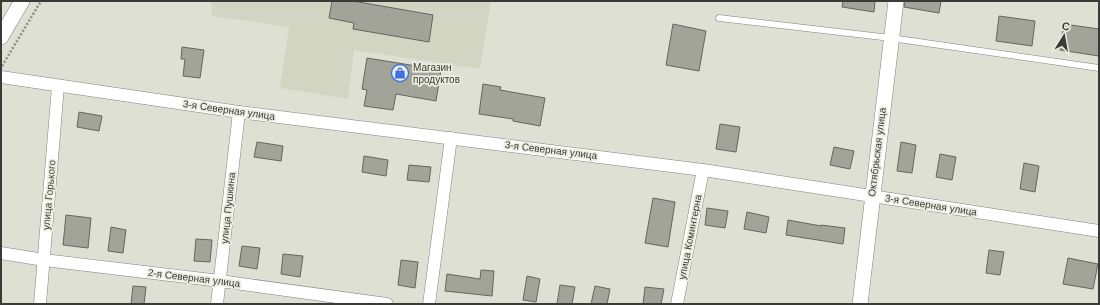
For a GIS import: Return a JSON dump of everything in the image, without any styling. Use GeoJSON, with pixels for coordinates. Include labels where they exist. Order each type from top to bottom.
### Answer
{"type":"FeatureCollection","features":[{"type":"Feature","properties":{"kind":"street"},"geometry":{"type":"LineString","coordinates":[[1,37],[22,1]]}},
{"type":"Feature","properties":{"kind":"street","name":"Октябрьская улица"},"geometry":{"type":"LineString","coordinates":[[860,304],[896,1]]}},
{"type":"Feature","properties":{"kind":"street","name":"3-я Северная улица"},"geometry":{"type":"LineString","coordinates":[[1,77],[239,112],[703,170],[1099,231]]}},
{"type":"Feature","properties":{"kind":"street","name":"улица Горького"},"geometry":{"type":"LineString","coordinates":[[40,304],[58,86]]}},
{"type":"Feature","properties":{"kind":"street","name":"улица Пушкина"},"geometry":{"type":"LineString","coordinates":[[217,304],[239,112]]}},
{"type":"Feature","properties":{"kind":"street"},"geometry":{"type":"LineString","coordinates":[[429,304],[452,138]]}},
{"type":"Feature","properties":{"kind":"street","name":"улица Коминтерна"},"geometry":{"type":"LineString","coordinates":[[677,304],[703,170]]}},
{"type":"Feature","properties":{"kind":"street","name":"2-я Северная улица"},"geometry":{"type":"LineString","coordinates":[[1,253],[44,260],[220,281],[387,304]]}},
{"type":"Feature","properties":{"kind":"lane"},"geometry":{"type":"LineString","coordinates":[[719,18],[891,38],[1099,68]]}},
{"type":"Feature","properties":{"kind":"path"},"geometry":{"type":"LineString","coordinates":[[1,68],[41,1]]}},
{"type":"Feature","properties":{"kind":"shaded area"},"geometry":{"type":"Polygon","coordinates":[[[211,1],[491,1],[480,69],[354,50],[348,99],[280,88],[289,27],[212,16],[211,1]]]}},
{"type":"Feature","properties":{"kind":"building"},"geometry":{"type":"Polygon","coordinates":[[[332,1],[353,1],[433,15],[429,42],[353,29],[354,23],[329,18],[332,1]]]}},
{"type":"Feature","properties":{"kind":"building"},"geometry":{"type":"Polygon","coordinates":[[[843,1],[875,1],[874,12],[842,7],[843,1]]]}},
{"type":"Feature","properties":{"kind":"building"},"geometry":{"type":"Polygon","coordinates":[[[905,1],[941,1],[939,13],[904,7],[905,1]]]}},
{"type":"Feature","properties":{"kind":"building"},"geometry":{"type":"Polygon","coordinates":[[[999,16],[1035,21],[1032,46],[996,41],[999,16]]]}},
{"type":"Feature","properties":{"kind":"building"},"geometry":{"type":"Polygon","coordinates":[[[673,24],[706,31],[699,71],[666,65],[673,24]]]}},
{"type":"Feature","properties":{"kind":"building"},"geometry":{"type":"Polygon","coordinates":[[[1064,24],[1099,29],[1099,56],[1060,50],[1064,24]]]}},
{"type":"Feature","properties":{"kind":"building"},"geometry":{"type":"Polygon","coordinates":[[[182,47],[204,50],[200,78],[183,76],[185,59],[181,59],[182,47]]]}},
{"type":"Feature","properties":{"kind":"building"},"geometry":{"type":"Polygon","coordinates":[[[367,58],[441,70],[436,101],[396,94],[393,110],[364,106],[367,90],[362,89],[367,58]]]}},
{"type":"Feature","properties":{"kind":"building"},"geometry":{"type":"Polygon","coordinates":[[[483,84],[501,87],[500,90],[545,98],[540,126],[513,121],[513,119],[479,114],[483,84]]]}},
{"type":"Feature","properties":{"kind":"building"},"geometry":{"type":"Polygon","coordinates":[[[79,112],[102,116],[99,131],[77,127],[79,112]]]}},
{"type":"Feature","properties":{"kind":"building"},"geometry":{"type":"Polygon","coordinates":[[[720,124],[740,127],[736,152],[716,149],[720,124]]]}},
{"type":"Feature","properties":{"kind":"building"},"geometry":{"type":"Polygon","coordinates":[[[257,142],[283,146],[281,161],[254,157],[257,142]]]}},
{"type":"Feature","properties":{"kind":"building"},"geometry":{"type":"Polygon","coordinates":[[[901,142],[916,145],[912,173],[897,171],[901,142]]]}},
{"type":"Feature","properties":{"kind":"building"},"geometry":{"type":"Polygon","coordinates":[[[834,147],[854,151],[850,169],[830,165],[834,147]]]}},
{"type":"Feature","properties":{"kind":"building"},"geometry":{"type":"Polygon","coordinates":[[[940,154],[956,157],[952,180],[936,177],[940,154]]]}},
{"type":"Feature","properties":{"kind":"building"},"geometry":{"type":"Polygon","coordinates":[[[364,156],[388,160],[386,176],[362,172],[364,156]]]}},
{"type":"Feature","properties":{"kind":"building"},"geometry":{"type":"Polygon","coordinates":[[[1024,163],[1039,166],[1035,192],[1020,189],[1024,163]]]}},
{"type":"Feature","properties":{"kind":"building"},"geometry":{"type":"Polygon","coordinates":[[[409,165],[431,167],[429,182],[407,180],[409,165]]]}},
{"type":"Feature","properties":{"kind":"building"},"geometry":{"type":"Polygon","coordinates":[[[653,198],[675,202],[668,247],[645,243],[653,198]]]}},
{"type":"Feature","properties":{"kind":"building"},"geometry":{"type":"Polygon","coordinates":[[[707,208],[728,211],[725,228],[705,225],[707,208]]]}},
{"type":"Feature","properties":{"kind":"building"},"geometry":{"type":"Polygon","coordinates":[[[747,212],[769,217],[766,233],[744,229],[747,212]]]}},
{"type":"Feature","properties":{"kind":"building"},"geometry":{"type":"Polygon","coordinates":[[[66,215],[91,218],[88,248],[63,245],[66,215]]]}},
{"type":"Feature","properties":{"kind":"building"},"geometry":{"type":"Polygon","coordinates":[[[788,220],[821,226],[845,228],[843,244],[786,235],[788,220]]]}},
{"type":"Feature","properties":{"kind":"building"},"geometry":{"type":"Polygon","coordinates":[[[111,227],[126,230],[123,253],[108,251],[111,227]]]}},
{"type":"Feature","properties":{"kind":"building"},"geometry":{"type":"Polygon","coordinates":[[[196,239],[212,240],[210,262],[194,261],[196,239]]]}},
{"type":"Feature","properties":{"kind":"building"},"geometry":{"type":"Polygon","coordinates":[[[242,246],[260,248],[257,269],[239,266],[242,246]]]}},
{"type":"Feature","properties":{"kind":"building"},"geometry":{"type":"Polygon","coordinates":[[[989,250],[1004,252],[1000,275],[986,273],[989,250]]]}},
{"type":"Feature","properties":{"kind":"building"},"geometry":{"type":"Polygon","coordinates":[[[283,254],[303,256],[300,277],[281,274],[283,254]]]}},
{"type":"Feature","properties":{"kind":"building"},"geometry":{"type":"Polygon","coordinates":[[[1068,258],[1098,264],[1093,289],[1063,284],[1068,258]]]}},
{"type":"Feature","properties":{"kind":"building"},"geometry":{"type":"Polygon","coordinates":[[[401,260],[418,262],[415,288],[398,285],[401,260]]]}},
{"type":"Feature","properties":{"kind":"building"},"geometry":{"type":"Polygon","coordinates":[[[481,270],[494,271],[492,296],[445,291],[447,274],[480,279],[481,270]]]}},
{"type":"Feature","properties":{"kind":"building"},"geometry":{"type":"Polygon","coordinates":[[[527,276],[540,279],[536,302],[523,300],[527,276]]]}},
{"type":"Feature","properties":{"kind":"building"},"geometry":{"type":"Polygon","coordinates":[[[560,285],[575,287],[572,304],[557,304],[560,285]]]}},
{"type":"Feature","properties":{"kind":"building"},"geometry":{"type":"Polygon","coordinates":[[[133,286],[146,287],[144,304],[131,304],[133,286]]]}},
{"type":"Feature","properties":{"kind":"building"},"geometry":{"type":"Polygon","coordinates":[[[595,286],[610,289],[607,304],[591,304],[595,286]]]}},
{"type":"Feature","properties":{"kind":"building"},"geometry":{"type":"Polygon","coordinates":[[[645,287],[664,289],[661,304],[643,304],[645,287]]]}},
{"type":"Feature","properties":{"kind":"place","name":"Магазин продуктов"},"geometry":{"type":"Point","coordinates":[400,73]}}]}
